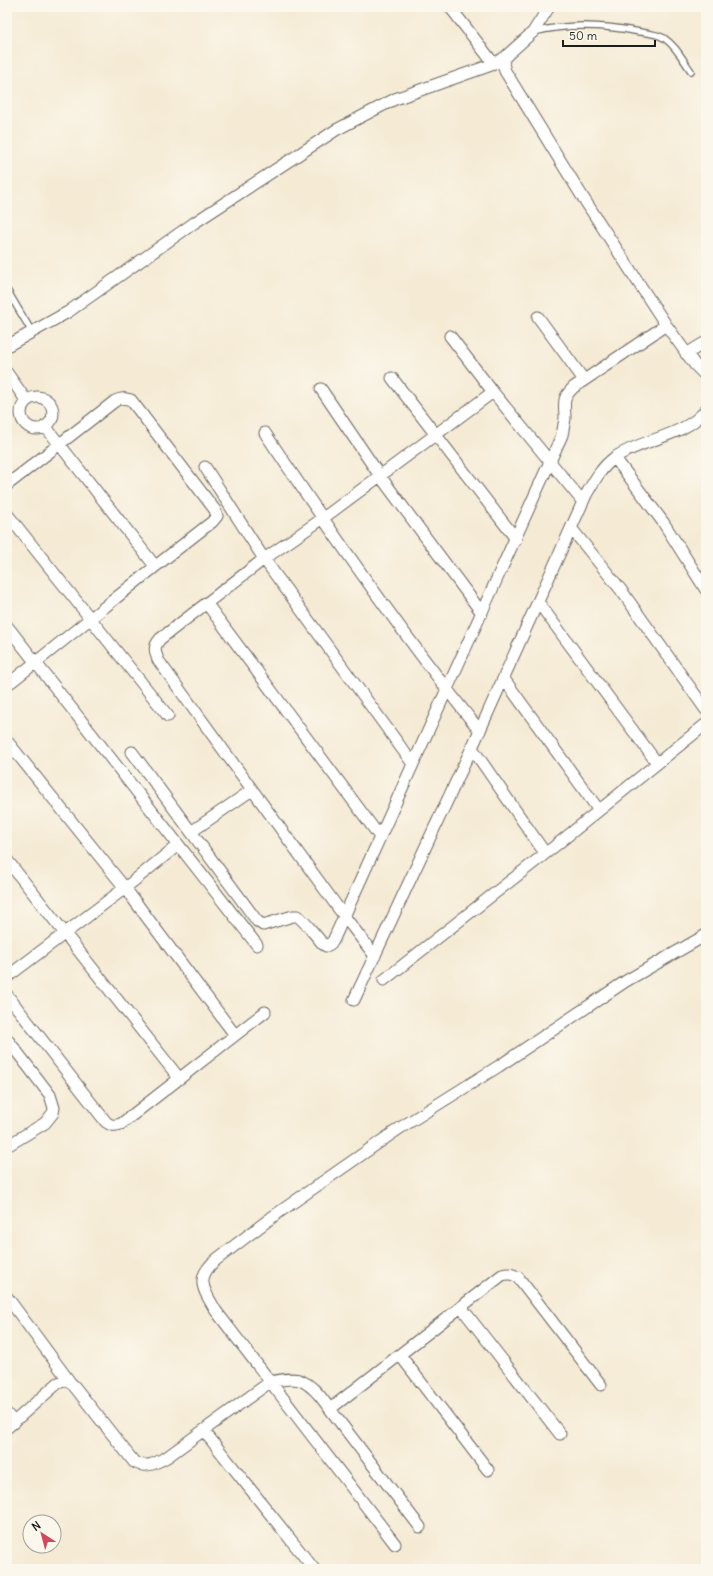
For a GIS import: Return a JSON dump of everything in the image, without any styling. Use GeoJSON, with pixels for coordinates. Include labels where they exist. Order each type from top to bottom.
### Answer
{"type":"FeatureCollection","features":[{"type":"Feature","properties":{"kind":"street"},"geometry":{"type":"LineString","coordinates":[[450,7],[494,64]]}},
{"type":"Feature","properties":{"kind":"street"},"geometry":{"type":"LineString","coordinates":[[7,346],[68,312],[194,224],[347,124],[395,98],[494,64],[505,57],[533,32],[549,7]]}},
{"type":"Feature","properties":{"kind":"street"},"geometry":{"type":"LineString","coordinates":[[505,57],[503,63],[504,71],[582,196],[666,325],[686,354],[706,376]]}},
{"type":"Feature","properties":{"kind":"street"},"geometry":{"type":"LineString","coordinates":[[538,317],[584,380]]}},
{"type":"Feature","properties":{"kind":"street"},"geometry":{"type":"LineString","coordinates":[[132,752],[257,920],[263,925],[293,916],[298,916],[308,925],[323,944],[326,946],[330,944],[333,941],[550,463],[562,435],[565,419],[563,408],[565,397],[574,387],[666,325]]}},
{"type":"Feature","properties":{"kind":"street"},"geometry":{"type":"LineString","coordinates":[[450,336],[493,392],[583,502]]}},
{"type":"Feature","properties":{"kind":"street"},"geometry":{"type":"LineString","coordinates":[[686,354],[706,342]]}},
{"type":"Feature","properties":{"kind":"street"},"geometry":{"type":"LineString","coordinates":[[7,373],[26,400]]}},
{"type":"Feature","properties":{"kind":"street"},"geometry":{"type":"LineString","coordinates":[[392,378],[516,539]]}},
{"type":"Feature","properties":{"kind":"street"},"geometry":{"type":"LineString","coordinates":[[321,389],[380,476],[482,613]]}},
{"type":"Feature","properties":{"kind":"street"},"geometry":{"type":"LineString","coordinates":[[375,956],[344,916],[158,660],[155,651],[156,644],[160,639],[264,559],[322,519],[493,392]]}},
{"type":"Feature","properties":{"kind":"street"},"geometry":{"type":"LineString","coordinates":[[37,396],[43,397],[52,406],[52,417],[45,426],[35,429],[30,427],[22,420],[21,409],[26,400],[37,396]]}},
{"type":"Feature","properties":{"kind":"street"},"geometry":{"type":"LineString","coordinates":[[7,485],[115,401],[122,398],[131,400],[215,510],[217,516],[212,522],[7,685]]}},
{"type":"Feature","properties":{"kind":"street"},"geometry":{"type":"LineString","coordinates":[[354,1000],[504,679],[583,502],[598,475],[615,458],[626,451],[689,425],[700,417],[706,410]]}},
{"type":"Feature","properties":{"kind":"street"},"geometry":{"type":"LineString","coordinates":[[45,426],[155,566]]}},
{"type":"Feature","properties":{"kind":"street"},"geometry":{"type":"LineString","coordinates":[[265,433],[322,519],[447,690],[480,731]]}},
{"type":"Feature","properties":{"kind":"street"},"geometry":{"type":"LineString","coordinates":[[615,458],[662,522],[706,590]]}},
{"type":"Feature","properties":{"kind":"street"},"geometry":{"type":"LineString","coordinates":[[206,467],[264,559],[413,764]]}},
{"type":"Feature","properties":{"kind":"street"},"geometry":{"type":"LineString","coordinates":[[7,514],[168,716]]}},
{"type":"Feature","properties":{"kind":"street"},"geometry":{"type":"LineString","coordinates":[[571,528],[621,590],[706,710]]}},
{"type":"Feature","properties":{"kind":"street"},"geometry":{"type":"LineString","coordinates":[[538,602],[657,763]]}},
{"type":"Feature","properties":{"kind":"street"},"geometry":{"type":"LineString","coordinates":[[207,604],[380,837]]}},
{"type":"Feature","properties":{"kind":"street"},"geometry":{"type":"LineString","coordinates":[[7,626],[257,946]]}},
{"type":"Feature","properties":{"kind":"street"},"geometry":{"type":"LineString","coordinates":[[504,679],[598,809]]}},
{"type":"Feature","properties":{"kind":"street"},"geometry":{"type":"LineString","coordinates":[[384,980],[706,724]]}},
{"type":"Feature","properties":{"kind":"street"},"geometry":{"type":"LineString","coordinates":[[7,741],[125,888],[235,1035]]}},
{"type":"Feature","properties":{"kind":"street"},"geometry":{"type":"LineString","coordinates":[[472,748],[545,853]]}},
{"type":"Feature","properties":{"kind":"street"},"geometry":{"type":"LineString","coordinates":[[191,832],[252,790]]}},
{"type":"Feature","properties":{"kind":"street"},"geometry":{"type":"LineString","coordinates":[[7,977],[125,888],[178,845]]}},
{"type":"Feature","properties":{"kind":"street"},"geometry":{"type":"LineString","coordinates":[[7,860],[179,1078]]}},
{"type":"Feature","properties":{"kind":"street"},"geometry":{"type":"LineString","coordinates":[[395,1544],[216,1311],[207,1294],[202,1279],[204,1272],[208,1266],[275,1216],[400,1128],[499,1066],[626,981],[706,935]]}},
{"type":"Feature","properties":{"kind":"street"},"geometry":{"type":"LineString","coordinates":[[7,995],[110,1125],[115,1126],[121,1124],[265,1012]]}},
{"type":"Feature","properties":{"kind":"street"},"geometry":{"type":"LineString","coordinates":[[7,1039],[50,1096],[54,1108],[53,1113],[45,1123],[7,1146]]}},
{"type":"Feature","properties":{"kind":"street"},"geometry":{"type":"LineString","coordinates":[[330,1409],[502,1275],[512,1274],[518,1277],[601,1385]]}},
{"type":"Feature","properties":{"kind":"street"},"geometry":{"type":"LineString","coordinates":[[7,1297],[70,1382],[134,1462],[147,1466],[156,1463],[204,1431],[270,1382],[290,1378],[303,1380],[315,1389],[420,1527]]}},
{"type":"Feature","properties":{"kind":"street"},"geometry":{"type":"LineString","coordinates":[[461,1307],[560,1434]]}},
{"type":"Feature","properties":{"kind":"street"},"geometry":{"type":"LineString","coordinates":[[400,1355],[488,1470]]}},
{"type":"Feature","properties":{"kind":"street"},"geometry":{"type":"LineString","coordinates":[[9,1422],[58,1383],[64,1380],[70,1382]]}},
{"type":"Feature","properties":{"kind":"street"},"geometry":{"type":"LineString","coordinates":[[204,1431],[314,1569]]}},
{"type":"Feature","properties":{"kind":"lane"},"geometry":{"type":"LineString","coordinates":[[533,32],[552,27],[587,26],[624,29],[656,35],[664,38],[672,46],[691,71]]}},
{"type":"Feature","properties":{"kind":"lane"},"geometry":{"type":"LineString","coordinates":[[7,290],[32,332]]}}]}
